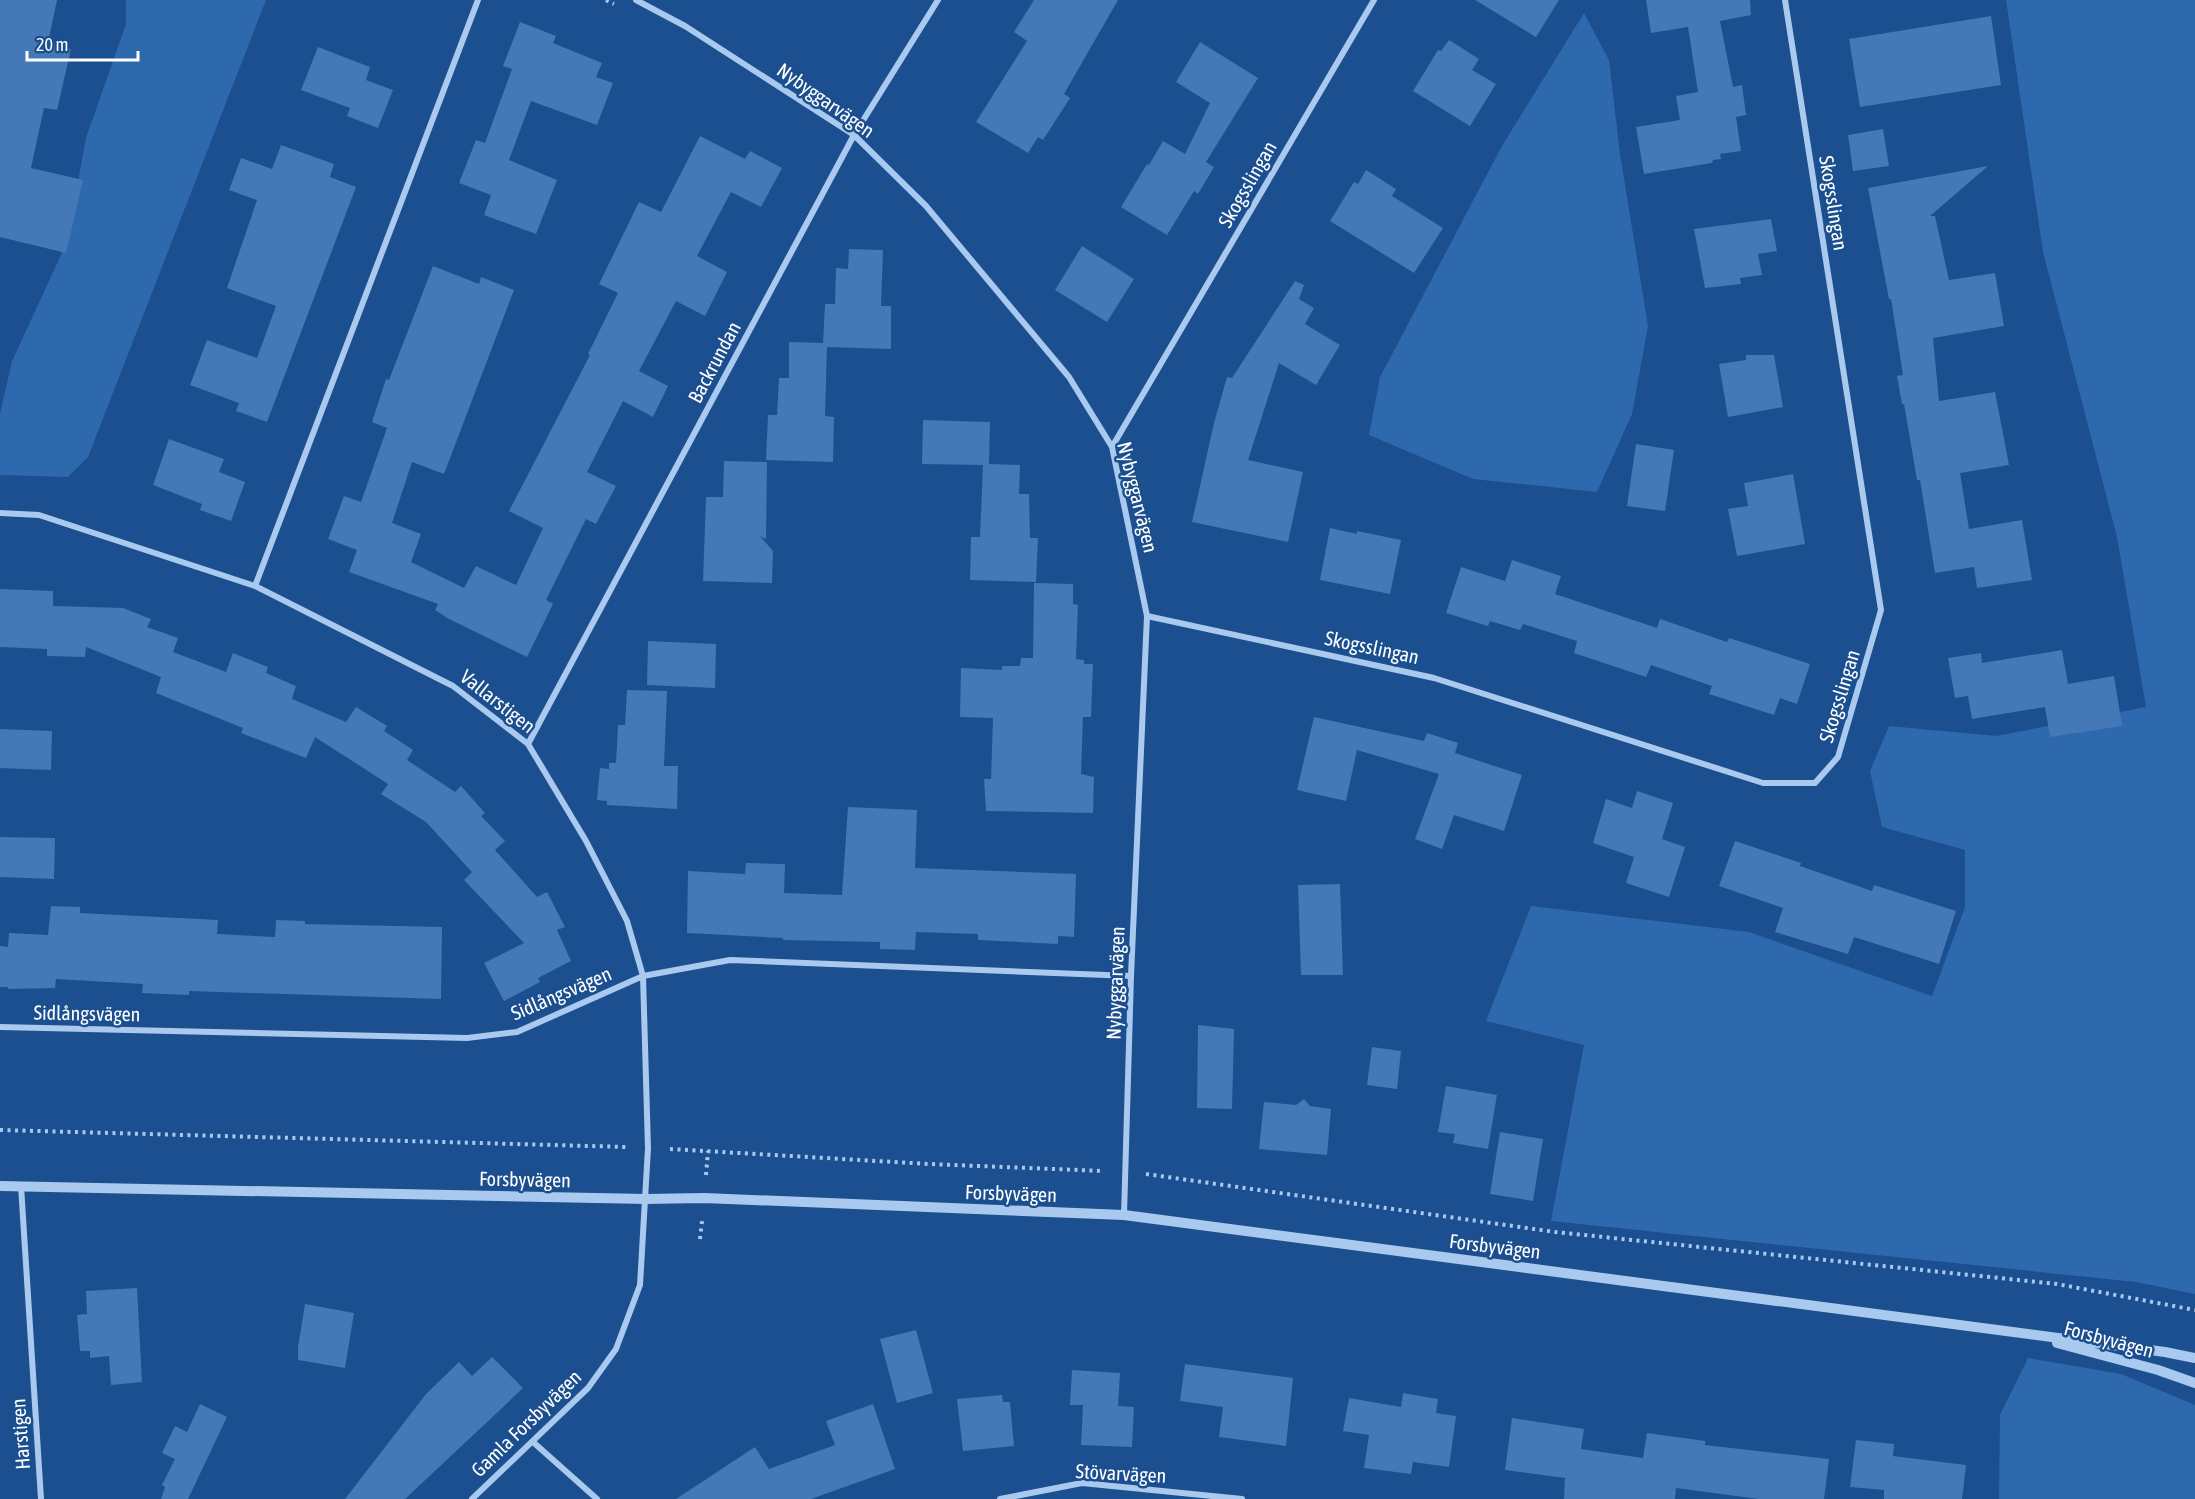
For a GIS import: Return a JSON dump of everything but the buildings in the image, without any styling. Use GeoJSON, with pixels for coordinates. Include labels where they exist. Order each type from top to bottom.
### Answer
{"type":"FeatureCollection","features":[{"type":"Feature","properties":{"kind":"street"},"geometry":{"type":"LineString","coordinates":[[255,586],[478,0]]}},
{"type":"Feature","properties":{"kind":"street","name":"Nybyggarvägen"},"geometry":{"type":"LineString","coordinates":[[636,0],[685,26],[854,135],[926,206],[1069,377],[1113,447],[1147,616],[1131,976],[1124,1215]]}},
{"type":"Feature","properties":{"kind":"street","name":"Backrundan"},"geometry":{"type":"LineString","coordinates":[[528,744],[854,135],[938,0]]}},
{"type":"Feature","properties":{"kind":"street","name":"Skogsslingan"},"geometry":{"type":"LineString","coordinates":[[1113,447],[1374,0]]}},
{"type":"Feature","properties":{"kind":"street","name":"Skogsslingan"},"geometry":{"type":"LineString","coordinates":[[1147,616],[1434,678],[1763,783],[1815,783],[1838,757],[1881,610],[1785,0]]}},
{"type":"Feature","properties":{"kind":"street","name":"Vallarstigen"},"geometry":{"type":"LineString","coordinates":[[0,513],[39,515],[255,586],[453,686],[528,744],[586,841],[627,921],[643,976],[648,1148],[646,1199]]}},
{"type":"Feature","properties":{"kind":"street","name":"Sidlångsvägen"},"geometry":{"type":"LineString","coordinates":[[0,1027],[467,1038],[518,1032],[643,976],[730,960],[1131,976]]}},
{"type":"Feature","properties":{"kind":"street","name":"Forsbyvägen"},"geometry":{"type":"LineString","coordinates":[[0,1186],[646,1199],[704,1198],[1124,1215],[2195,1358]]}},
{"type":"Feature","properties":{"kind":"street","name":"Harstigen"},"geometry":{"type":"LineString","coordinates":[[21,1186],[41,1499]]}},
{"type":"Feature","properties":{"kind":"street","name":"Gamla Forsbyvägen"},"geometry":{"type":"LineString","coordinates":[[472,1499],[588,1388],[616,1349],[640,1285],[646,1199]]}},
{"type":"Feature","properties":{"kind":"street","name":"Forsbyvägen"},"geometry":{"type":"LineString","coordinates":[[2013,1332],[2158,1370],[2195,1383]]}},
{"type":"Feature","properties":{"kind":"street"},"geometry":{"type":"LineString","coordinates":[[533,1442],[597,1499]]}},
{"type":"Feature","properties":{"kind":"street","name":"Stövarvägen"},"geometry":{"type":"LineString","coordinates":[[1000,1499],[1082,1483],[1242,1499]]}},
{"type":"Feature","properties":{"kind":"path"},"geometry":{"type":"LineString","coordinates":[[606,0],[616,5]]}},
{"type":"Feature","properties":{"kind":"path"},"geometry":{"type":"LineString","coordinates":[[0,1130],[648,1148],[929,1164],[1126,1171],[1555,1233],[2057,1284],[2195,1310]]}},
{"type":"Feature","properties":{"kind":"shaded area"},"geometry":{"type":"Polygon","coordinates":[[[126,0],[266,0],[88,457],[68,477],[0,475],[0,414],[12,361],[67,242],[86,138],[126,24],[126,0]]]}},
{"type":"Feature","properties":{"kind":"shaded area"},"geometry":{"type":"Polygon","coordinates":[[[2006,0],[2195,0],[2195,1294],[2136,1282],[1551,1221],[1584,1045],[1486,1021],[1531,906],[1749,932],[1932,996],[1965,907],[1965,850],[1882,827],[1870,771],[1889,726],[1996,736],[2146,707],[2117,537],[2043,252],[2006,0]]]}},
{"type":"Feature","properties":{"kind":"shaded area"},"geometry":{"type":"Polygon","coordinates":[[[1584,13],[1609,60],[1620,154],[1648,326],[1632,414],[1597,492],[1473,479],[1369,435],[1380,377],[1502,146],[1584,13]]]}},
{"type":"Feature","properties":{"kind":"shaded area"},"geometry":{"type":"Polygon","coordinates":[[[2028,1358],[2121,1374],[2195,1405],[2195,1499],[1999,1499],[2000,1415],[2028,1358]]]}}]}
